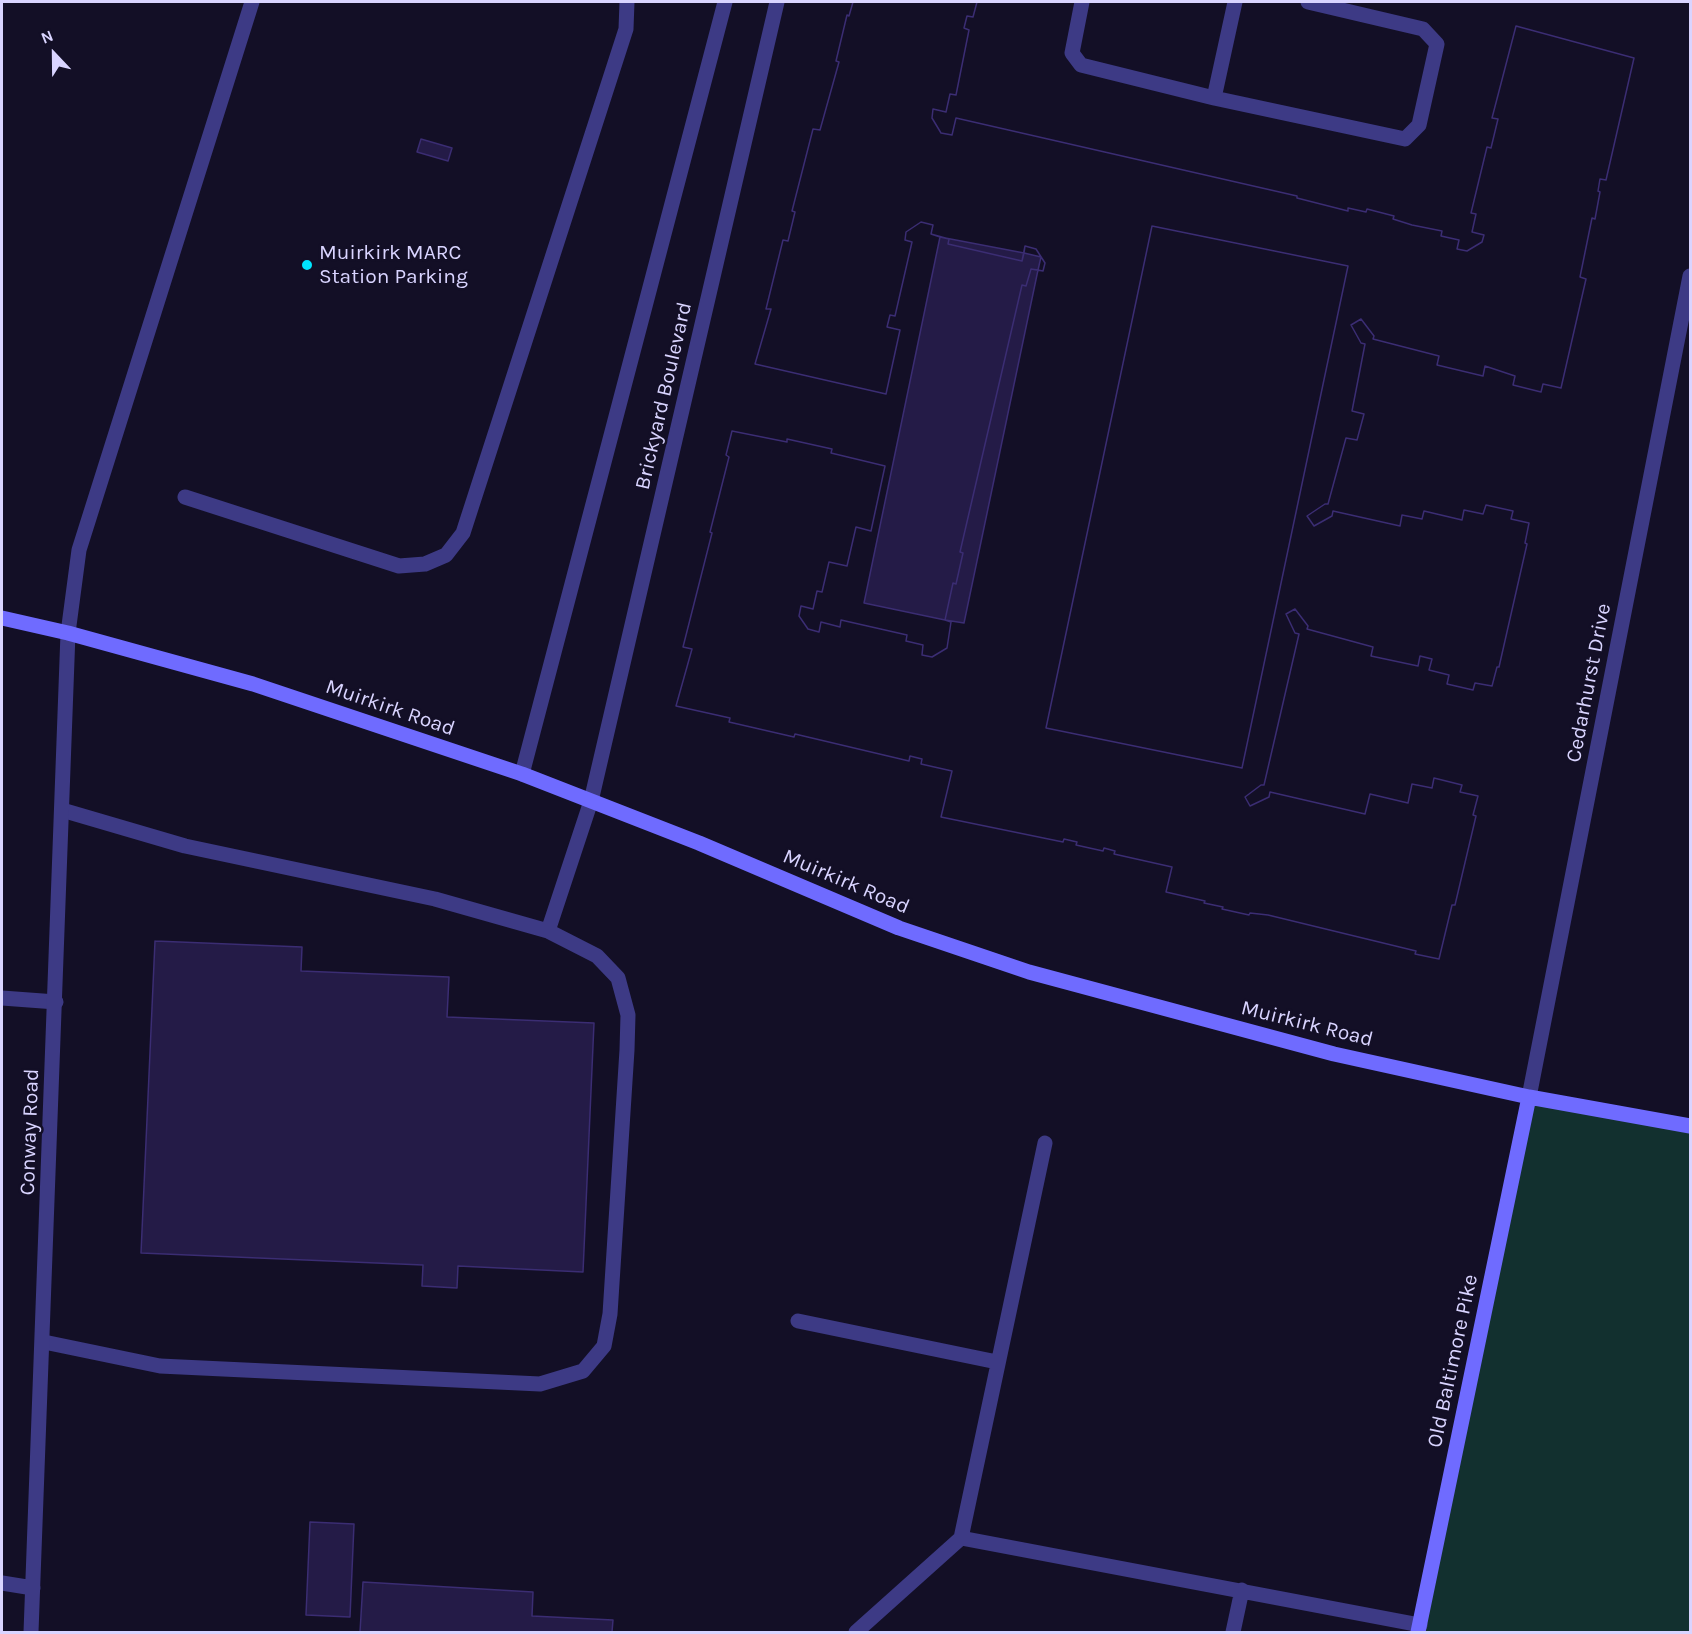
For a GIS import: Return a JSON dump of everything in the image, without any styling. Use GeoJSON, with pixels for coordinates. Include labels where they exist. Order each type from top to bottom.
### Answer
{"type":"FeatureCollection","features":[{"type":"Feature","properties":{"kind":"main road","name":"Muirkirk Road"},"geometry":{"type":"LineString","coordinates":[[2,618],[68,633],[253,684],[522,774],[699,843],[899,928],[1029,972],[1334,1054],[1529,1097],[1690,1126]]}},
{"type":"Feature","properties":{"kind":"main road","name":"Old Baltimore Pike"},"geometry":{"type":"LineString","coordinates":[[1419,1629],[1529,1097]]}},
{"type":"Feature","properties":{"kind":"street","name":"Conway Road"},"geometry":{"type":"LineString","coordinates":[[31,1632],[44,1342],[68,633],[79,550],[252,2]]}},
{"type":"Feature","properties":{"kind":"street"},"geometry":{"type":"LineString","coordinates":[[185,497],[399,566],[424,564],[447,555],[463,533],[467,521],[626,29],[627,2]]}},
{"type":"Feature","properties":{"kind":"street","name":"Brickyard Boulevard"},"geometry":{"type":"LineString","coordinates":[[522,774],[725,2]]}},
{"type":"Feature","properties":{"kind":"street","name":"Brickyard Boulevard"},"geometry":{"type":"LineString","coordinates":[[548,931],[591,801],[777,2]]}},
{"type":"Feature","properties":{"kind":"street"},"geometry":{"type":"LineString","coordinates":[[1082,2],[1072,53],[1081,65],[1214,98],[1405,139],[1419,125],[1437,44],[1423,29],[1308,2]]}},
{"type":"Feature","properties":{"kind":"street"},"geometry":{"type":"LineString","coordinates":[[1214,98],[1235,2]]}},
{"type":"Feature","properties":{"kind":"street","name":"Cedarhurst Drive"},"geometry":{"type":"LineString","coordinates":[[1529,1097],[1690,276]]}},
{"type":"Feature","properties":{"kind":"street"},"geometry":{"type":"LineString","coordinates":[[44,1342],[160,1366],[540,1384],[583,1371],[604,1346],[610,1314],[628,1015],[618,978],[597,956],[548,931],[435,899],[185,846],[62,810]]}},
{"type":"Feature","properties":{"kind":"street"},"geometry":{"type":"LineString","coordinates":[[2,998],[56,1002]]}},
{"type":"Feature","properties":{"kind":"street"},"geometry":{"type":"LineString","coordinates":[[856,1632],[962,1538],[997,1362],[1045,1143]]}},
{"type":"Feature","properties":{"kind":"street"},"geometry":{"type":"LineString","coordinates":[[798,1321],[997,1362]]}},
{"type":"Feature","properties":{"kind":"street"},"geometry":{"type":"LineString","coordinates":[[962,1538],[1242,1590],[1419,1629]]}},
{"type":"Feature","properties":{"kind":"street"},"geometry":{"type":"LineString","coordinates":[[2,1583],[33,1588]]}},
{"type":"Feature","properties":{"kind":"street"},"geometry":{"type":"LineString","coordinates":[[1233,1632],[1242,1590]]}},
{"type":"Feature","properties":{"kind":"green space"},"geometry":{"type":"Polygon","coordinates":[[[1529,1097],[1690,1124],[1690,1632],[1418,1632],[1529,1097]]]}},
{"type":"Feature","properties":{"kind":"building"},"geometry":{"type":"Polygon","coordinates":[[[853,2],[977,2],[973,17],[967,16],[964,28],[969,30],[956,95],[950,94],[946,112],[933,109],[932,118],[941,133],[952,135],[956,118],[1297,196],[1297,198],[1348,211],[1348,208],[1366,212],[1367,209],[1394,216],[1393,219],[1412,225],[1442,231],[1441,236],[1459,240],[1457,249],[1467,251],[1482,242],[1484,235],[1472,232],[1476,214],[1471,213],[1487,147],[1491,148],[1498,119],[1492,118],[1516,26],[1634,58],[1606,180],[1600,179],[1595,219],[1592,218],[1580,277],[1586,279],[1561,388],[1543,384],[1541,392],[1513,385],[1515,376],[1485,366],[1483,376],[1437,365],[1439,356],[1373,339],[1374,336],[1361,319],[1351,325],[1361,343],[1365,344],[1352,411],[1364,414],[1357,440],[1346,438],[1328,504],[1307,516],[1314,526],[1332,516],[1333,511],[1400,526],[1402,515],[1422,519],[1424,511],[1462,520],[1464,510],[1483,514],[1486,505],[1513,511],[1511,519],[1529,523],[1525,543],[1527,544],[1499,667],[1497,667],[1492,686],[1475,683],[1473,690],[1447,684],[1449,675],[1429,670],[1432,659],[1420,656],[1418,666],[1371,656],[1373,647],[1307,629],[1308,626],[1295,609],[1286,614],[1295,633],[1299,634],[1264,785],[1245,797],[1250,806],[1269,797],[1270,792],[1365,814],[1370,794],[1408,803],[1412,784],[1432,788],[1434,778],[1462,785],[1460,792],[1478,796],[1473,815],[1476,816],[1455,905],[1452,905],[1439,959],[1415,954],[1416,951],[1268,915],[1250,913],[1249,915],[1222,909],[1223,907],[1204,903],[1205,901],[1166,892],[1172,867],[1114,854],[1115,851],[1104,848],[1103,851],[1076,845],[1077,842],[1064,839],[1063,842],[941,817],[952,771],[921,764],[922,759],[910,756],[909,761],[795,734],[794,737],[729,722],[730,718],[676,706],[692,649],[683,647],[712,533],[710,532],[729,457],[726,455],[732,431],[787,442],[787,439],[832,449],[831,453],[885,466],[871,531],[856,527],[847,566],[829,562],[822,592],[817,591],[813,609],[801,606],[799,616],[808,629],[819,632],[821,622],[840,627],[841,620],[907,635],[906,641],[923,645],[922,655],[932,657],[947,648],[951,622],[945,620],[964,623],[1038,270],[1043,271],[1045,263],[1036,249],[1025,246],[1024,253],[940,237],[931,234],[933,225],[921,222],[906,232],[905,240],[912,242],[895,316],[890,315],[887,327],[900,330],[886,394],[755,364],[771,309],[766,309],[783,240],[788,241],[795,212],[792,211],[813,129],[820,130],[839,62],[836,61],[847,15],[849,16],[853,2]],[[1152,226],[1046,728],[1242,768],[1348,266],[1152,226]]]}},
{"type":"Feature","properties":{"kind":"building"},"geometry":{"type":"Polygon","coordinates":[[[853,2],[977,2],[973,17],[967,16],[964,28],[969,30],[956,95],[950,94],[946,112],[933,109],[932,118],[941,133],[952,135],[956,118],[1297,196],[1297,198],[1348,211],[1348,208],[1366,212],[1367,209],[1394,216],[1393,219],[1412,225],[1442,231],[1441,236],[1459,240],[1457,249],[1467,251],[1482,242],[1484,235],[1472,232],[1476,214],[1471,213],[1487,147],[1491,148],[1498,119],[1492,118],[1516,26],[1634,58],[1606,180],[1600,179],[1595,219],[1592,218],[1580,277],[1586,279],[1561,388],[1543,384],[1541,392],[1513,385],[1515,376],[1485,366],[1483,376],[1437,365],[1439,356],[1373,339],[1374,336],[1361,319],[1351,325],[1361,343],[1365,344],[1352,411],[1364,414],[1357,440],[1346,438],[1328,504],[1307,516],[1314,526],[1332,516],[1333,511],[1400,526],[1402,515],[1422,519],[1424,511],[1462,520],[1464,510],[1483,514],[1486,505],[1513,511],[1511,519],[1529,523],[1525,543],[1527,544],[1499,667],[1497,667],[1492,686],[1475,683],[1473,690],[1447,684],[1449,675],[1429,670],[1432,659],[1420,656],[1418,666],[1371,656],[1373,647],[1307,629],[1308,626],[1295,609],[1286,614],[1295,633],[1299,634],[1264,785],[1245,797],[1250,806],[1269,797],[1270,792],[1365,814],[1370,794],[1408,803],[1412,784],[1432,788],[1434,778],[1462,785],[1460,792],[1478,796],[1473,815],[1476,816],[1455,905],[1452,905],[1439,959],[1415,954],[1416,951],[1268,915],[1250,913],[1249,915],[1222,909],[1223,907],[1204,903],[1205,901],[1166,892],[1172,867],[1114,854],[1115,851],[1104,848],[1103,851],[1076,845],[1077,842],[1064,839],[1063,842],[941,817],[952,771],[921,764],[922,759],[910,756],[909,761],[795,734],[794,737],[729,722],[730,718],[676,706],[692,649],[683,647],[712,533],[710,532],[729,457],[726,455],[732,431],[787,442],[787,439],[832,449],[831,453],[885,466],[871,531],[856,527],[847,566],[829,562],[822,592],[817,591],[813,609],[801,606],[799,616],[808,629],[819,632],[821,622],[840,627],[841,620],[907,635],[906,641],[923,645],[922,655],[932,657],[947,648],[951,622],[945,620],[953,583],[956,584],[963,553],[960,552],[1022,285],[1026,286],[1031,269],[1043,271],[1045,263],[1036,249],[1025,246],[1022,261],[948,244],[949,239],[931,234],[933,225],[921,222],[906,232],[905,240],[912,242],[895,316],[890,315],[887,327],[900,330],[886,394],[755,364],[771,309],[766,309],[783,240],[788,241],[795,212],[792,211],[813,129],[820,130],[839,62],[836,61],[847,15],[849,16],[853,2]]]}},
{"type":"Feature","properties":{"kind":"building"},"geometry":{"type":"Polygon","coordinates":[[[421,139],[452,148],[448,161],[417,152],[421,139]]]}},
{"type":"Feature","properties":{"kind":"building"},"geometry":{"type":"Polygon","coordinates":[[[1152,226],[1348,266],[1242,768],[1046,728],[1152,226]]]}},
{"type":"Feature","properties":{"kind":"building"},"geometry":{"type":"Polygon","coordinates":[[[940,237],[949,239],[948,244],[1022,261],[1024,253],[1041,257],[1038,270],[1031,269],[1026,286],[1022,285],[960,552],[963,553],[956,584],[953,583],[945,620],[864,603],[940,237]]]}},
{"type":"Feature","properties":{"kind":"building"},"geometry":{"type":"Polygon","coordinates":[[[155,941],[302,947],[301,971],[449,977],[447,1017],[594,1023],[583,1272],[458,1266],[457,1288],[422,1286],[423,1265],[141,1253],[155,941]]]}},
{"type":"Feature","properties":{"kind":"building"},"geometry":{"type":"Polygon","coordinates":[[[310,1522],[354,1524],[350,1617],[306,1615],[310,1522]]]}},
{"type":"Feature","properties":{"kind":"building"},"geometry":{"type":"Polygon","coordinates":[[[363,1582],[533,1592],[532,1616],[613,1620],[612,1632],[360,1632],[363,1582]]]}},
{"type":"Feature","properties":{"kind":"place","name":"Muirkirk MARC Station Parking"},"geometry":{"type":"Point","coordinates":[307,265]}}]}
